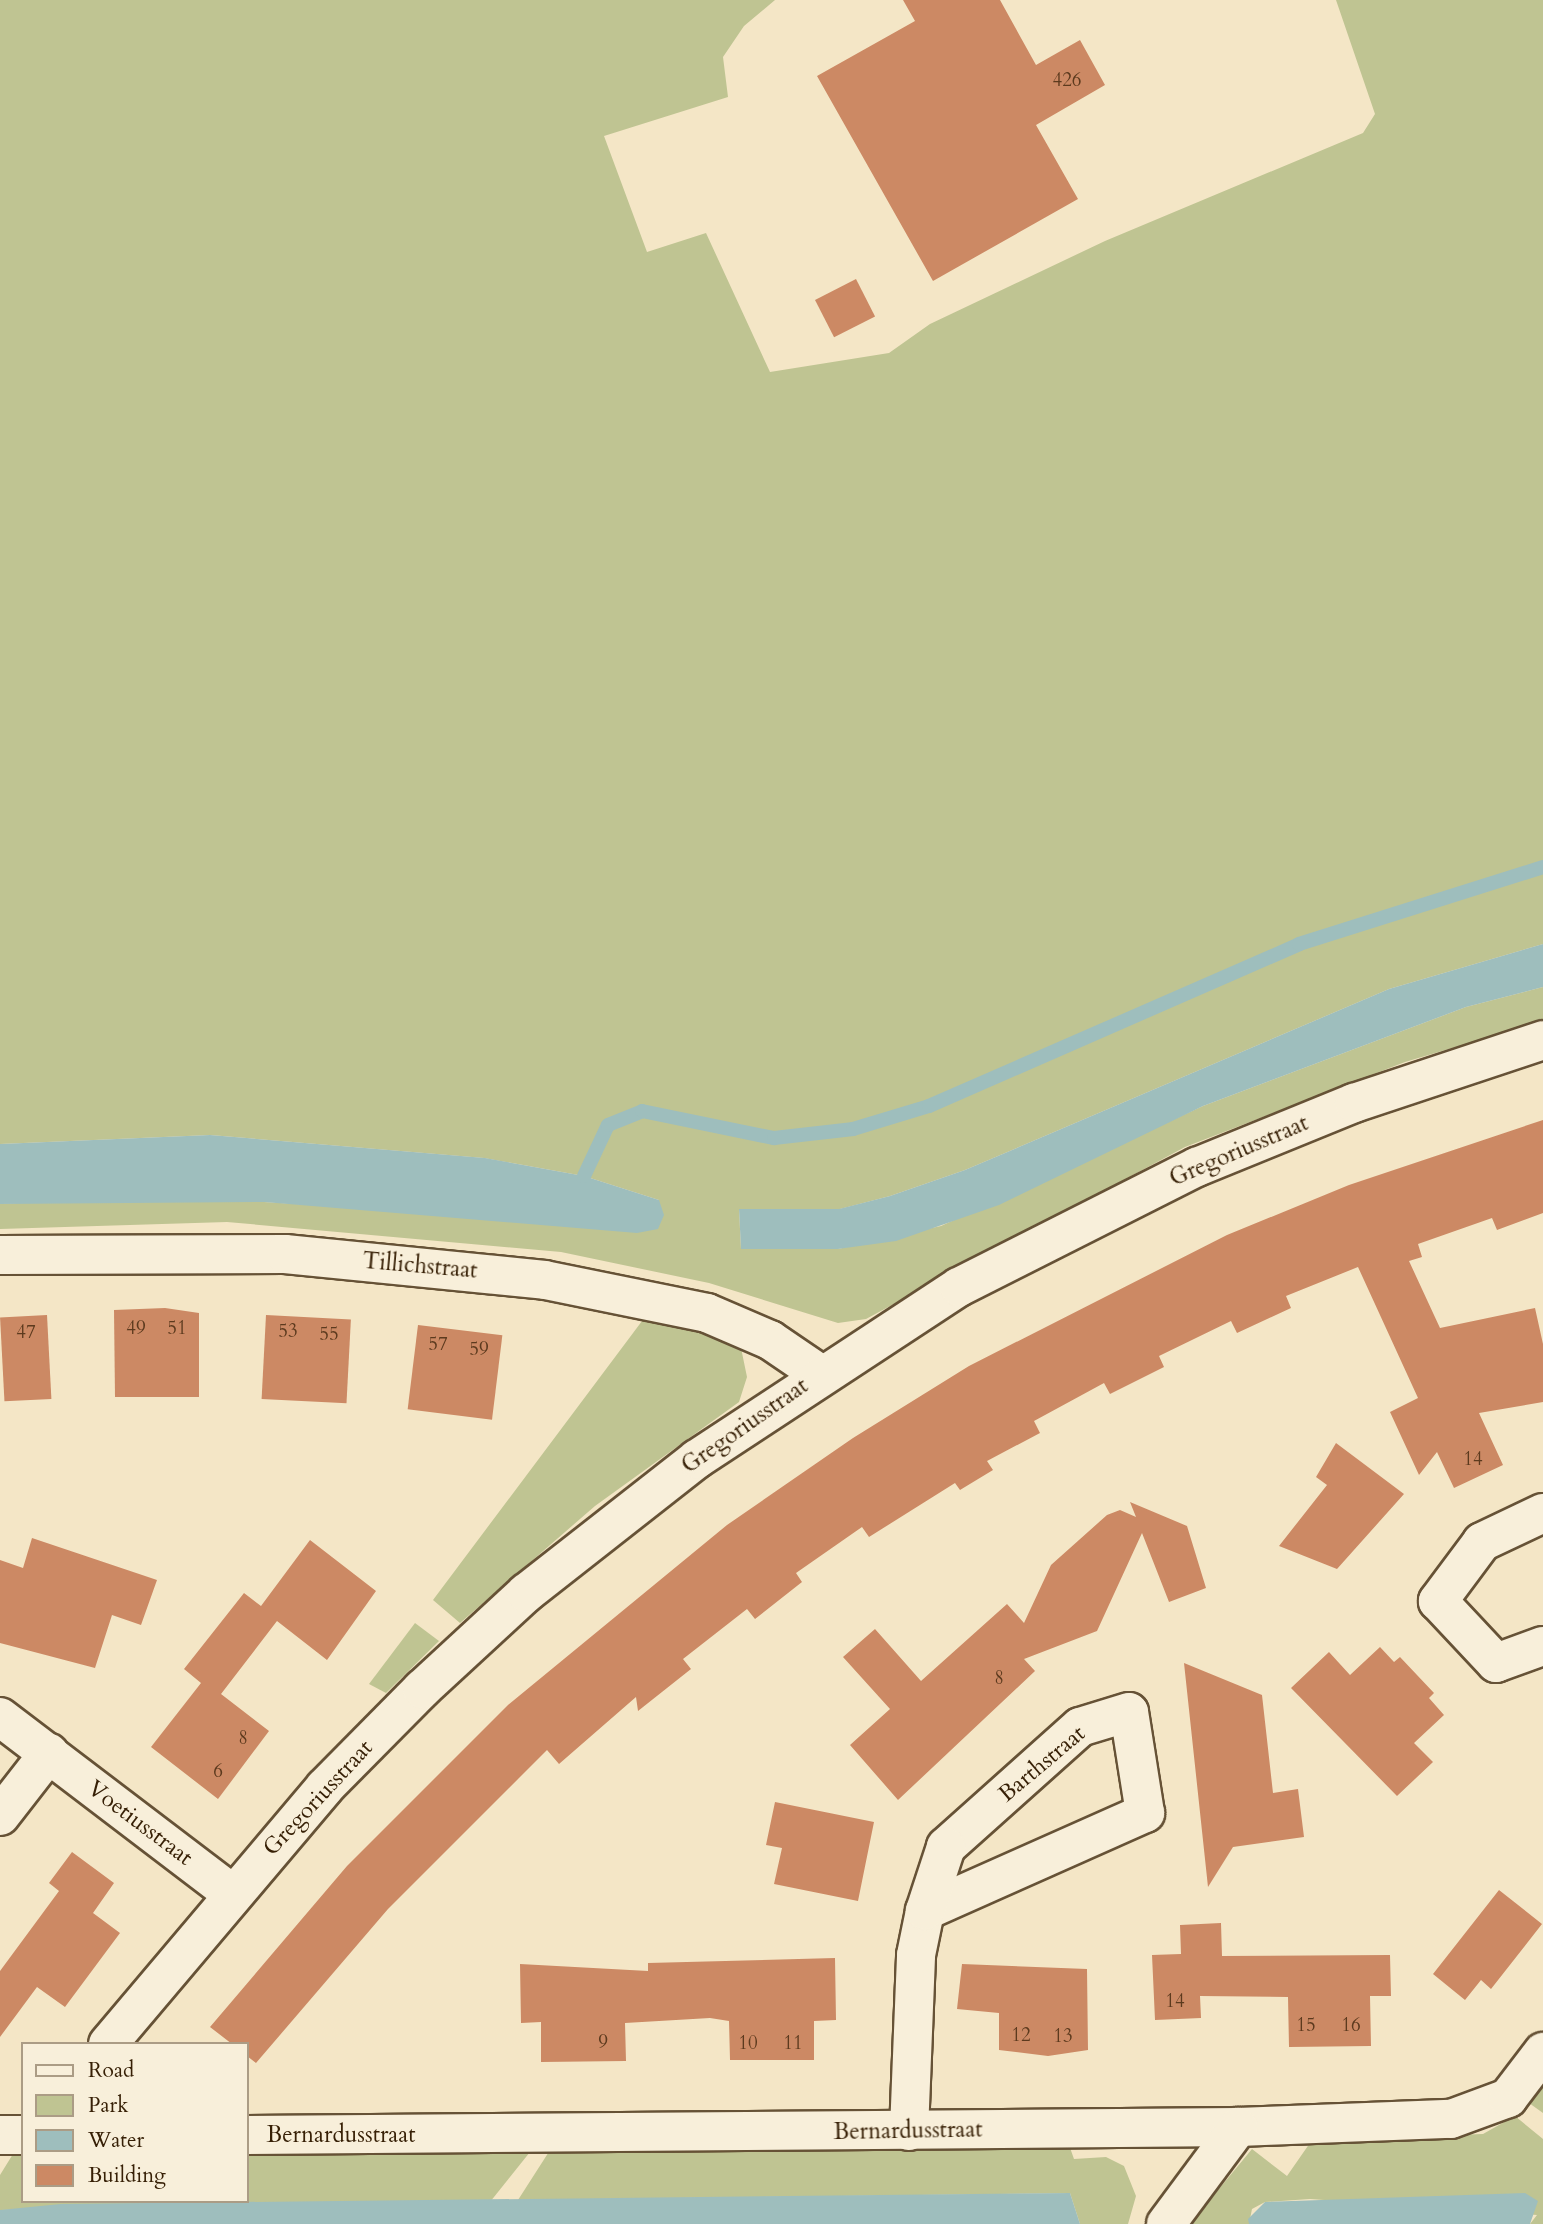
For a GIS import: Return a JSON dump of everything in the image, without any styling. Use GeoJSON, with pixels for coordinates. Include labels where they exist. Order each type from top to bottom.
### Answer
{"type":"FeatureCollection","features":[{"type":"Feature","properties":{"kind":"street","name":"Gregoriusstraat"},"geometry":{"type":"LineString","coordinates":[[110,2042],[231,1893],[335,1777],[526,1593],[697,1459],[820,1374],[959,1287],[1197,1167],[1354,1103],[1543,1040]]}},
{"type":"Feature","properties":{"kind":"street","name":"Tillichstraat"},"geometry":{"type":"LineString","coordinates":[[0,1255],[285,1254],[545,1280],[707,1313],[770,1340],[820,1374]]}},
{"type":"Feature","properties":{"kind":"street"},"geometry":{"type":"LineString","coordinates":[[1543,1513],[1482,1542],[1438,1601],[1496,1663],[1543,1646]]}},
{"type":"Feature","properties":{"kind":"street","name":"Barthstraat"},"geometry":{"type":"LineString","coordinates":[[909,2130],[916,1955],[925,1911],[947,1847],[1080,1727],[1129,1712],[1145,1813],[925,1911]]}},
{"type":"Feature","properties":{"kind":"street","name":"Voetiusstraat"},"geometry":{"type":"LineString","coordinates":[[0,1717],[231,1893]]}},
{"type":"Feature","properties":{"kind":"street"},"geometry":{"type":"LineString","coordinates":[[0,1816],[50,1753]]}},
{"type":"Feature","properties":{"kind":"street","name":"Bernardusstraat"},"geometry":{"type":"LineString","coordinates":[[248,2135],[1238,2127],[1451,2119],[1508,2098],[1543,2052]]}},
{"type":"Feature","properties":{"kind":"street"},"geometry":{"type":"LineString","coordinates":[[1166,2224],[1238,2127]]}},
{"type":"Feature","properties":{"kind":"street"},"geometry":{"type":"LineString","coordinates":[[0,2135],[21,2135]]}},
{"type":"Feature","properties":{"kind":"green space"},"geometry":{"type":"Polygon","coordinates":[[[0,0],[775,0],[744,26],[723,57],[728,97],[604,136],[647,252],[706,233],[770,372],[889,353],[930,324],[1105,241],[1363,133],[1375,114],[1336,0],[1543,0],[1543,944],[1389,989],[965,1170],[890,1196],[840,1209],[739,1209],[741,1249],[838,1249],[941,1226],[1203,1106],[1466,1007],[1543,987],[1543,1021],[1405,1062],[1185,1147],[866,1319],[838,1323],[709,1283],[561,1252],[227,1222],[0,1229],[0,1204],[53,1201],[264,1202],[440,1213],[659,1200],[584,1176],[484,1158],[210,1135],[0,1144],[0,0]]]}},
{"type":"Feature","properties":{"kind":"green space"},"geometry":{"type":"Polygon","coordinates":[[[651,1309],[740,1343],[747,1377],[739,1402],[595,1506],[460,1623],[433,1600],[651,1309]]]}},
{"type":"Feature","properties":{"kind":"green space"},"geometry":{"type":"Polygon","coordinates":[[[415,1623],[439,1641],[386,1693],[369,1684],[415,1623]]]}},
{"type":"Feature","properties":{"kind":"green space"},"geometry":{"type":"Polygon","coordinates":[[[1543,2085],[1543,2113],[1529,2103],[1543,2085]]]}},
{"type":"Feature","properties":{"kind":"green space"},"geometry":{"type":"Polygon","coordinates":[[[1515,2116],[1543,2139],[1543,2224],[1530,2224],[1537,2215],[1310,2199],[1265,2202],[1252,2209],[1249,2224],[1190,2224],[1252,2149],[1287,2176],[1312,2140],[1483,2134],[1515,2116]]]}},
{"type":"Feature","properties":{"kind":"green space"},"geometry":{"type":"Polygon","coordinates":[[[1068,2142],[1074,2159],[1106,2157],[1124,2166],[1136,2196],[1128,2224],[1080,2224],[1070,2193],[518,2200],[552,2147],[1068,2142]]]}},
{"type":"Feature","properties":{"kind":"green space"},"geometry":{"type":"Polygon","coordinates":[[[534,2147],[490,2202],[0,2210],[0,2175],[13,2154],[21,2154],[21,2203],[248,2203],[248,2149],[534,2147]]]}},
{"type":"Feature","properties":{"kind":"water"},"geometry":{"type":"Polygon","coordinates":[[[1543,944],[1543,987],[1466,1007],[1203,1106],[999,1205],[896,1241],[838,1249],[741,1249],[739,1209],[839,1209],[890,1196],[965,1170],[1389,989],[1543,944]]]}},
{"type":"Feature","properties":{"kind":"water"},"geometry":{"type":"Polygon","coordinates":[[[210,1135],[485,1158],[584,1176],[659,1200],[664,1215],[658,1229],[637,1233],[264,1202],[0,1204],[0,1144],[210,1135]]]}},
{"type":"Feature","properties":{"kind":"water"},"geometry":{"type":"Polygon","coordinates":[[[1070,2193],[1080,2224],[0,2224],[0,2210],[61,2204],[1070,2193]]]}},
{"type":"Feature","properties":{"kind":"water"},"geometry":{"type":"Polygon","coordinates":[[[1525,2193],[1538,2201],[1530,2224],[1249,2224],[1248,2219],[1265,2202],[1525,2193]]]}},
{"type":"Feature","properties":{"kind":"building"},"geometry":{"type":"Polygon","coordinates":[[[903,0],[1000,0],[1036,65],[1080,40],[1105,85],[1036,125],[1078,199],[933,281],[817,76],[915,21],[903,0]]]}},
{"type":"Feature","properties":{"kind":"building"},"geometry":{"type":"Polygon","coordinates":[[[856,279],[875,316],[834,337],[815,300],[856,279]]]}},
{"type":"Feature","properties":{"kind":"building"},"geometry":{"type":"Polygon","coordinates":[[[1543,1120],[1543,1213],[1497,1230],[1492,1218],[1418,1244],[1422,1257],[1409,1261],[1440,1328],[1535,1308],[1543,1344],[1543,1402],[1479,1413],[1503,1465],[1454,1488],[1437,1452],[1419,1475],[1390,1412],[1418,1398],[1358,1267],[1286,1296],[1291,1308],[1237,1333],[1231,1321],[1159,1356],[1164,1367],[1110,1394],[1104,1383],[1034,1421],[1040,1433],[987,1461],[993,1470],[960,1490],[955,1483],[869,1537],[862,1527],[796,1573],[802,1582],[755,1619],[747,1609],[683,1659],[691,1669],[638,1711],[636,1697],[559,1764],[547,1750],[388,1909],[256,2063],[248,2057],[248,2042],[229,2042],[210,2027],[347,1866],[508,1705],[727,1525],[853,1438],[969,1366],[1227,1235],[1349,1185],[1543,1120]]]}},
{"type":"Feature","properties":{"kind":"building"},"geometry":{"type":"Polygon","coordinates":[[[165,1308],[199,1313],[199,1397],[115,1397],[114,1310],[165,1308]]]}},
{"type":"Feature","properties":{"kind":"building"},"geometry":{"type":"Polygon","coordinates":[[[47,1315],[51,1399],[4,1401],[0,1317],[47,1315]]]}},
{"type":"Feature","properties":{"kind":"building"},"geometry":{"type":"Polygon","coordinates":[[[266,1315],[351,1319],[346,1403],[262,1399],[266,1315]]]}},
{"type":"Feature","properties":{"kind":"building"},"geometry":{"type":"Polygon","coordinates":[[[418,1325],[502,1335],[492,1420],[408,1409],[418,1325]]]}},
{"type":"Feature","properties":{"kind":"building"},"geometry":{"type":"Polygon","coordinates":[[[1336,1443],[1404,1494],[1337,1569],[1279,1546],[1327,1485],[1316,1477],[1336,1443]]]}},
{"type":"Feature","properties":{"kind":"building"},"geometry":{"type":"Polygon","coordinates":[[[1130,1502],[1187,1526],[1206,1588],[1169,1602],[1142,1533],[1097,1631],[1024,1659],[1035,1671],[898,1800],[850,1745],[890,1709],[843,1657],[875,1629],[921,1681],[1007,1604],[1024,1623],[1051,1565],[1107,1515],[1120,1510],[1136,1517],[1130,1502]]]}},
{"type":"Feature","properties":{"kind":"building"},"geometry":{"type":"Polygon","coordinates":[[[32,1538],[157,1580],[141,1625],[112,1615],[95,1668],[0,1643],[0,1560],[23,1568],[32,1538]]]}},
{"type":"Feature","properties":{"kind":"building"},"geometry":{"type":"Polygon","coordinates":[[[310,1540],[376,1591],[327,1660],[277,1621],[221,1694],[269,1731],[218,1799],[151,1747],[201,1683],[184,1669],[244,1593],[261,1606],[310,1540]]]}},
{"type":"Feature","properties":{"kind":"building"},"geometry":{"type":"Polygon","coordinates":[[[1380,1647],[1394,1662],[1400,1657],[1434,1693],[1429,1698],[1444,1715],[1414,1743],[1433,1762],[1397,1796],[1291,1688],[1329,1652],[1350,1675],[1380,1647]]]}},
{"type":"Feature","properties":{"kind":"building"},"geometry":{"type":"Polygon","coordinates":[[[1184,1663],[1262,1695],[1273,1793],[1298,1789],[1304,1837],[1233,1847],[1208,1887],[1184,1663]]]}},
{"type":"Feature","properties":{"kind":"building"},"geometry":{"type":"Polygon","coordinates":[[[775,1802],[874,1822],[858,1901],[774,1884],[782,1848],[766,1845],[775,1802]]]}},
{"type":"Feature","properties":{"kind":"building"},"geometry":{"type":"Polygon","coordinates":[[[72,1852],[114,1883],[93,1913],[120,1933],[65,2007],[37,1987],[0,2037],[0,1971],[59,1891],[49,1883],[72,1852]]]}},
{"type":"Feature","properties":{"kind":"building"},"geometry":{"type":"Polygon","coordinates":[[[1499,1890],[1542,1924],[1491,1989],[1481,1980],[1465,2000],[1433,1974],[1499,1890]]]}},
{"type":"Feature","properties":{"kind":"building"},"geometry":{"type":"Polygon","coordinates":[[[1221,1923],[1222,1956],[1390,1955],[1391,1996],[1370,1996],[1371,2046],[1289,2047],[1288,1997],[1200,1996],[1201,2018],[1155,2020],[1152,1955],[1181,1954],[1180,1925],[1221,1923]]]}},
{"type":"Feature","properties":{"kind":"building"},"geometry":{"type":"Polygon","coordinates":[[[835,1958],[836,2020],[814,2021],[814,2060],[730,2060],[729,2021],[710,2018],[625,2023],[626,2061],[541,2062],[541,2022],[521,2023],[520,1964],[648,1971],[648,1963],[835,1958]]]}},
{"type":"Feature","properties":{"kind":"building"},"geometry":{"type":"Polygon","coordinates":[[[962,1964],[1087,1969],[1088,2050],[1048,2056],[999,2050],[999,2013],[957,2009],[962,1964]]]}},
{"type":"Feature","properties":{"kind":"waterway"},"geometry":{"type":"LineString","coordinates":[[584,1176],[608,1125],[642,1111],[774,1138],[853,1129],[929,1106],[1299,944],[1543,867]]}}]}
